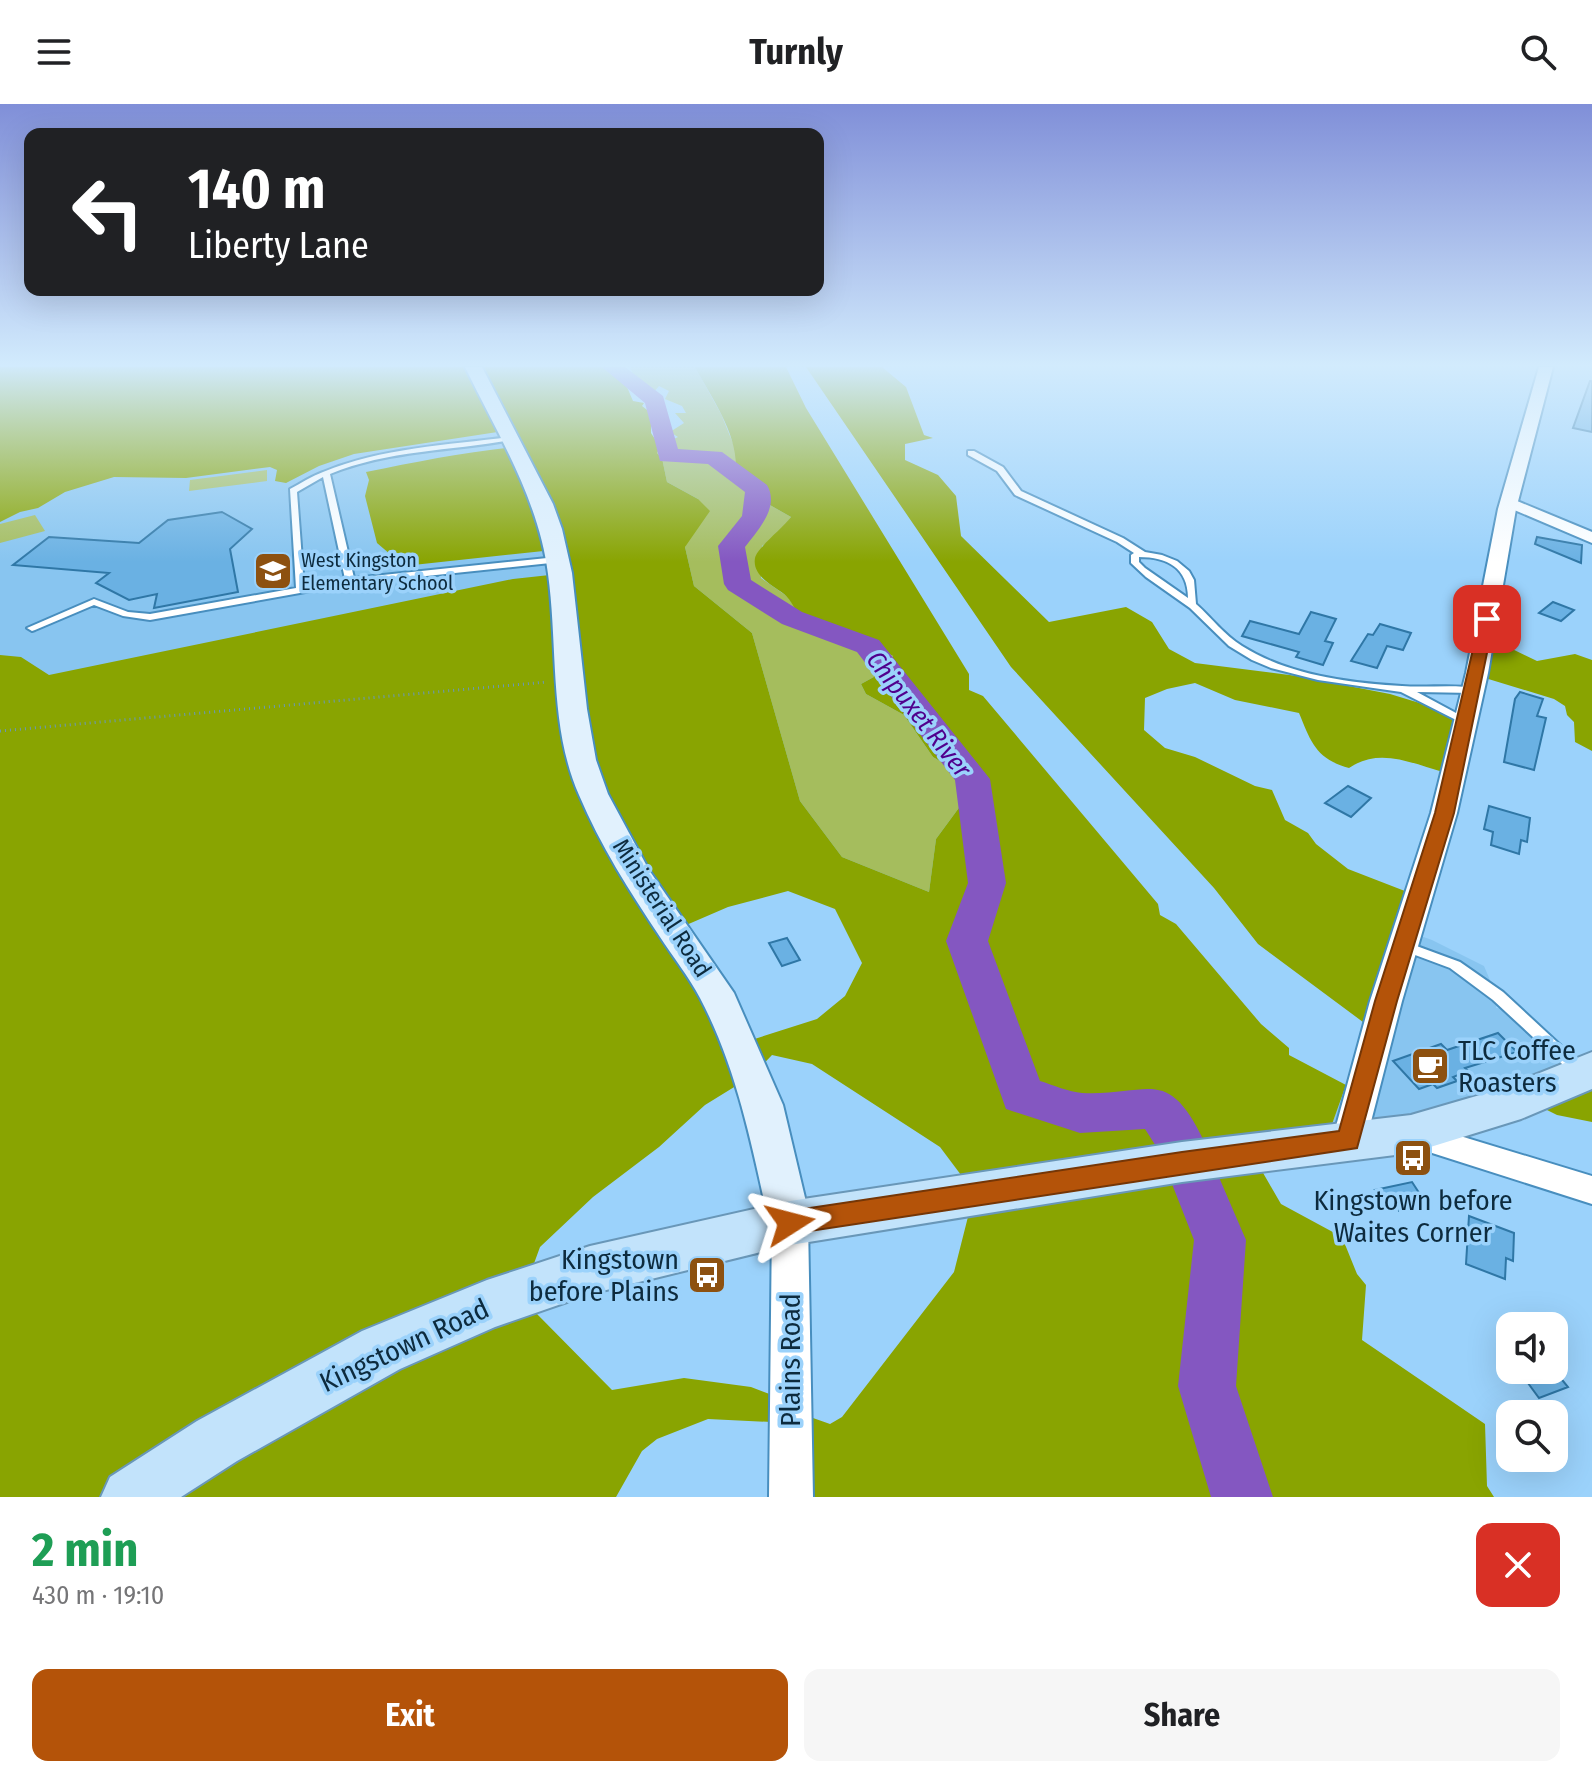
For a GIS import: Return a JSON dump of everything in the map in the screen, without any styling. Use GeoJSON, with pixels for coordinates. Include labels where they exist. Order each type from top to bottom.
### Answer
{"type":"FeatureCollection","features":[{"type":"Feature","properties":{"kind":"main road","name":"Ministerial Road"},"geometry":{"type":"LineString","coordinates":[[506,432],[551,529],[582,760],[593,794],[636,875],[716,993],[763,1105],[790,1223]]}},
{"type":"Feature","properties":{"kind":"main road","name":"Kingstown Road"},"geometry":{"type":"LineString","coordinates":[[130,1497],[217,1441],[381,1350],[487,1305],[590,1270],[790,1223],[1182,1162],[1411,1134],[1505,1106],[1587,1072]]}},
{"type":"Feature","properties":{"kind":"street"},"geometry":{"type":"LineString","coordinates":[[1349,1141],[1444,813],[1473,690],[1510,503],[1529,432]]}},
{"type":"Feature","properties":{"kind":"street"},"geometry":{"type":"LineString","coordinates":[[1510,503],[1592,538]]}},
{"type":"Feature","properties":{"kind":"street"},"geometry":{"type":"LineString","coordinates":[[1411,1134],[1592,1190]]}},
{"type":"Feature","properties":{"kind":"street","name":"Plains Road"},"geometry":{"type":"LineString","coordinates":[[790,1223],[791,1497]]}},
{"type":"Feature","properties":{"kind":"lane"},"geometry":{"type":"LineString","coordinates":[[300,590],[293,491],[326,472],[369,459],[510,439]]}},
{"type":"Feature","properties":{"kind":"lane"},"geometry":{"type":"LineString","coordinates":[[971,453],[1000,469],[1018,493],[1120,540],[1142,554]]}},
{"type":"Feature","properties":{"kind":"lane"},"geometry":{"type":"LineString","coordinates":[[326,472],[350,581]]}},
{"type":"Feature","properties":{"kind":"lane"},"geometry":{"type":"LineString","coordinates":[[1192,605],[1191,581],[1179,566],[1163,557],[1135,555],[1135,563],[1142,570],[1192,605],[1234,646],[1258,660],[1351,684],[1403,689],[1473,690]]}},
{"type":"Feature","properties":{"kind":"lane"},"geometry":{"type":"LineString","coordinates":[[32,628],[94,602],[126,614],[150,617],[350,581],[557,560]]}},
{"type":"Feature","properties":{"kind":"lane"},"geometry":{"type":"LineString","coordinates":[[1403,689],[1464,720]]}},
{"type":"Feature","properties":{"kind":"lane"},"geometry":{"type":"LineString","coordinates":[[1403,946],[1455,965],[1498,996],[1587,1072]]}},
{"type":"Feature","properties":{"kind":"path"},"geometry":{"type":"LineString","coordinates":[[0,731],[570,680]]}},
{"type":"Feature","properties":{"kind":"shaded area","name":"West Kingston Elementary School"},"geometry":{"type":"Polygon","coordinates":[[[385,432],[497,432],[543,536],[548,607],[0,707],[0,494],[385,432]]]}},
{"type":"Feature","properties":{"kind":"shaded area"},"geometry":{"type":"Polygon","coordinates":[[[1401,929],[1432,940],[1484,966],[1498,999],[1496,1008],[1507,1009],[1579,1067],[1426,1116],[1331,1127],[1401,929]]]}},
{"type":"Feature","properties":{"kind":"green space"},"geometry":{"type":"Polygon","coordinates":[[[0,432],[497,432],[354,454],[319,466],[286,483],[275,481],[277,470],[270,467],[186,478],[114,477],[65,492],[38,508],[20,512],[0,522],[0,432]]]}},
{"type":"Feature","properties":{"kind":"green space"},"geometry":{"type":"Polygon","coordinates":[[[505,432],[651,432],[660,447],[657,453],[662,458],[667,482],[698,499],[710,511],[685,547],[694,586],[752,633],[800,801],[842,857],[929,892],[936,839],[961,805],[963,785],[943,763],[933,757],[904,715],[866,694],[861,684],[892,667],[893,656],[802,618],[787,597],[760,575],[755,564],[757,554],[791,517],[761,500],[755,483],[736,466],[729,432],[821,432],[969,674],[969,690],[983,696],[1158,904],[1160,915],[1176,924],[1261,1024],[1289,1048],[1289,1055],[1346,1085],[1331,1127],[1251,1152],[1281,1204],[1342,1237],[1357,1274],[1366,1285],[1362,1340],[1485,1424],[1487,1486],[1494,1497],[793,1497],[792,1423],[708,1419],[657,1439],[642,1451],[616,1497],[0,1497],[0,655],[21,657],[49,675],[513,579],[559,574],[553,550],[404,566],[377,543],[365,496],[369,480],[366,472],[458,454],[514,447],[505,432]],[[788,891],[728,907],[677,929],[742,1043],[817,1019],[845,996],[862,963],[835,909],[788,891]],[[772,1055],[752,1076],[705,1105],[659,1147],[593,1197],[540,1247],[524,1291],[536,1313],[612,1390],[684,1378],[751,1387],[775,1396],[796,1412],[830,1424],[842,1417],[954,1272],[972,1201],[961,1175],[940,1147],[812,1064],[772,1055]]]}},
{"type":"Feature","properties":{"kind":"green space"},"geometry":{"type":"Polygon","coordinates":[[[670,432],[728,432],[761,500],[791,517],[779,534],[762,546],[761,578],[788,597],[802,618],[893,656],[892,667],[861,684],[866,694],[904,715],[933,757],[943,763],[963,785],[961,805],[936,839],[929,892],[842,857],[800,801],[752,633],[694,586],[685,547],[698,499],[667,482],[662,458],[657,453],[660,447],[668,446],[667,442],[678,437],[670,432]]]}},
{"type":"Feature","properties":{"kind":"green space"},"geometry":{"type":"Polygon","coordinates":[[[850,432],[923,432],[933,438],[905,444],[905,460],[938,475],[956,496],[961,536],[1049,622],[1126,607],[1152,622],[1169,649],[1195,663],[1297,676],[1390,694],[1459,715],[1443,772],[1407,761],[1383,758],[1372,758],[1349,768],[1329,760],[1316,748],[1299,713],[1235,700],[1195,683],[1145,698],[1144,730],[1165,748],[1195,757],[1255,786],[1272,790],[1285,820],[1308,833],[1316,844],[1348,869],[1410,893],[1371,1028],[1258,944],[1214,888],[1011,667],[850,432]]]}},
{"type":"Feature","properties":{"kind":"green space"},"geometry":{"type":"Polygon","coordinates":[[[267,470],[267,481],[189,491],[190,480],[267,470]]]}},
{"type":"Feature","properties":{"kind":"green space"},"geometry":{"type":"Polygon","coordinates":[[[35,515],[45,531],[0,543],[0,524],[35,515]]]}},
{"type":"Feature","properties":{"kind":"green space"},"geometry":{"type":"Polygon","coordinates":[[[1506,646],[1537,661],[1575,654],[1592,660],[1592,751],[1575,742],[1574,722],[1567,715],[1565,706],[1554,699],[1472,674],[1479,653],[1506,646]]]}},
{"type":"Feature","properties":{"kind":"green space"},"geometry":{"type":"Polygon","coordinates":[[[1592,1061],[1592,1122],[1557,1115],[1515,1094],[1592,1061]]]}},
{"type":"Feature","properties":{"kind":"building","name":"West Kingston Elementary School"},"geometry":{"type":"Polygon","coordinates":[[[222,512],[252,529],[230,549],[238,592],[154,608],[157,594],[129,600],[96,583],[109,573],[13,565],[49,537],[139,543],[168,520],[222,512]]]}},
{"type":"Feature","properties":{"kind":"building"},"geometry":{"type":"Polygon","coordinates":[[[1537,537],[1582,545],[1581,563],[1535,544],[1537,537]]]}},
{"type":"Feature","properties":{"kind":"building"},"geometry":{"type":"Polygon","coordinates":[[[1553,602],[1574,610],[1561,621],[1539,613],[1553,602]]]}},
{"type":"Feature","properties":{"kind":"building"},"geometry":{"type":"Polygon","coordinates":[[[1311,612],[1336,619],[1325,641],[1333,643],[1323,665],[1296,657],[1299,652],[1242,636],[1250,621],[1299,634],[1311,612]]]}},
{"type":"Feature","properties":{"kind":"building"},"geometry":{"type":"Polygon","coordinates":[[[1380,624],[1411,633],[1403,650],[1387,646],[1377,668],[1351,661],[1368,634],[1373,635],[1380,624]]]}},
{"type":"Feature","properties":{"kind":"building"},"geometry":{"type":"Polygon","coordinates":[[[1520,692],[1543,699],[1537,716],[1546,718],[1534,770],[1504,762],[1515,699],[1520,692]]]}},
{"type":"Feature","properties":{"kind":"building"},"geometry":{"type":"Polygon","coordinates":[[[1348,786],[1371,798],[1351,817],[1325,803],[1348,786]]]}},
{"type":"Feature","properties":{"kind":"building"},"geometry":{"type":"Polygon","coordinates":[[[1489,806],[1530,818],[1527,842],[1521,840],[1519,854],[1491,845],[1493,832],[1484,829],[1489,806]]]}},
{"type":"Feature","properties":{"kind":"building"},"geometry":{"type":"Polygon","coordinates":[[[787,938],[800,960],[782,966],[769,943],[787,938]]]}},
{"type":"Feature","properties":{"kind":"building","name":"TLC Coffee Roasters"},"geometry":{"type":"Polygon","coordinates":[[[1498,1033],[1517,1052],[1465,1068],[1468,1071],[1453,1077],[1457,1081],[1437,1088],[1433,1084],[1419,1089],[1393,1061],[1441,1044],[1447,1050],[1498,1033]]]}},
{"type":"Feature","properties":{"kind":"building"},"geometry":{"type":"Polygon","coordinates":[[[1412,1182],[1427,1205],[1399,1211],[1395,1205],[1387,1207],[1375,1190],[1412,1182]]]}},
{"type":"Feature","properties":{"kind":"building"},"geometry":{"type":"Polygon","coordinates":[[[1469,1216],[1514,1233],[1513,1261],[1506,1258],[1505,1279],[1466,1264],[1469,1216]]]}},
{"type":"Feature","properties":{"kind":"building"},"geometry":{"type":"Polygon","coordinates":[[[1529,1384],[1566,1384],[1568,1387],[1539,1398],[1529,1384]]]}},
{"type":"Feature","properties":{"kind":"waterway","name":"Chipuxet River"},"geometry":{"type":"LineString","coordinates":[[662,432],[668,456],[714,457],[758,490],[755,517],[731,546],[738,584],[792,618],[868,646],[972,779],[987,883],[967,941],[1022,1095],[1080,1113],[1157,1108],[1181,1143]]}},
{"type":"Feature","properties":{"kind":"waterway","name":"Chipuxet River"},"geometry":{"type":"LineString","coordinates":[[1197,1184],[1220,1240],[1207,1386],[1242,1497]]}},
{"type":"Feature","properties":{"kind":"place","name":"West Kingston Elementary School"},"geometry":{"type":"Point","coordinates":[273,571]}},
{"type":"Feature","properties":{"kind":"place","name":"TLC Coffee Roasters"},"geometry":{"type":"Point","coordinates":[1430,1066]}},
{"type":"Feature","properties":{"kind":"place","name":"Kingstown before Waites Corner"},"geometry":{"type":"Point","coordinates":[1413,1158]}},
{"type":"Feature","properties":{"kind":"place","name":"Kingstown before Plains"},"geometry":{"type":"Point","coordinates":[707,1275]}},
{"type":"Feature","properties":{"kind":"route"},"geometry":{"type":"LineString","coordinates":[[790,1223],[1182,1162],[1349,1141],[1386,1001],[1444,813],[1487,619]]}}]}
